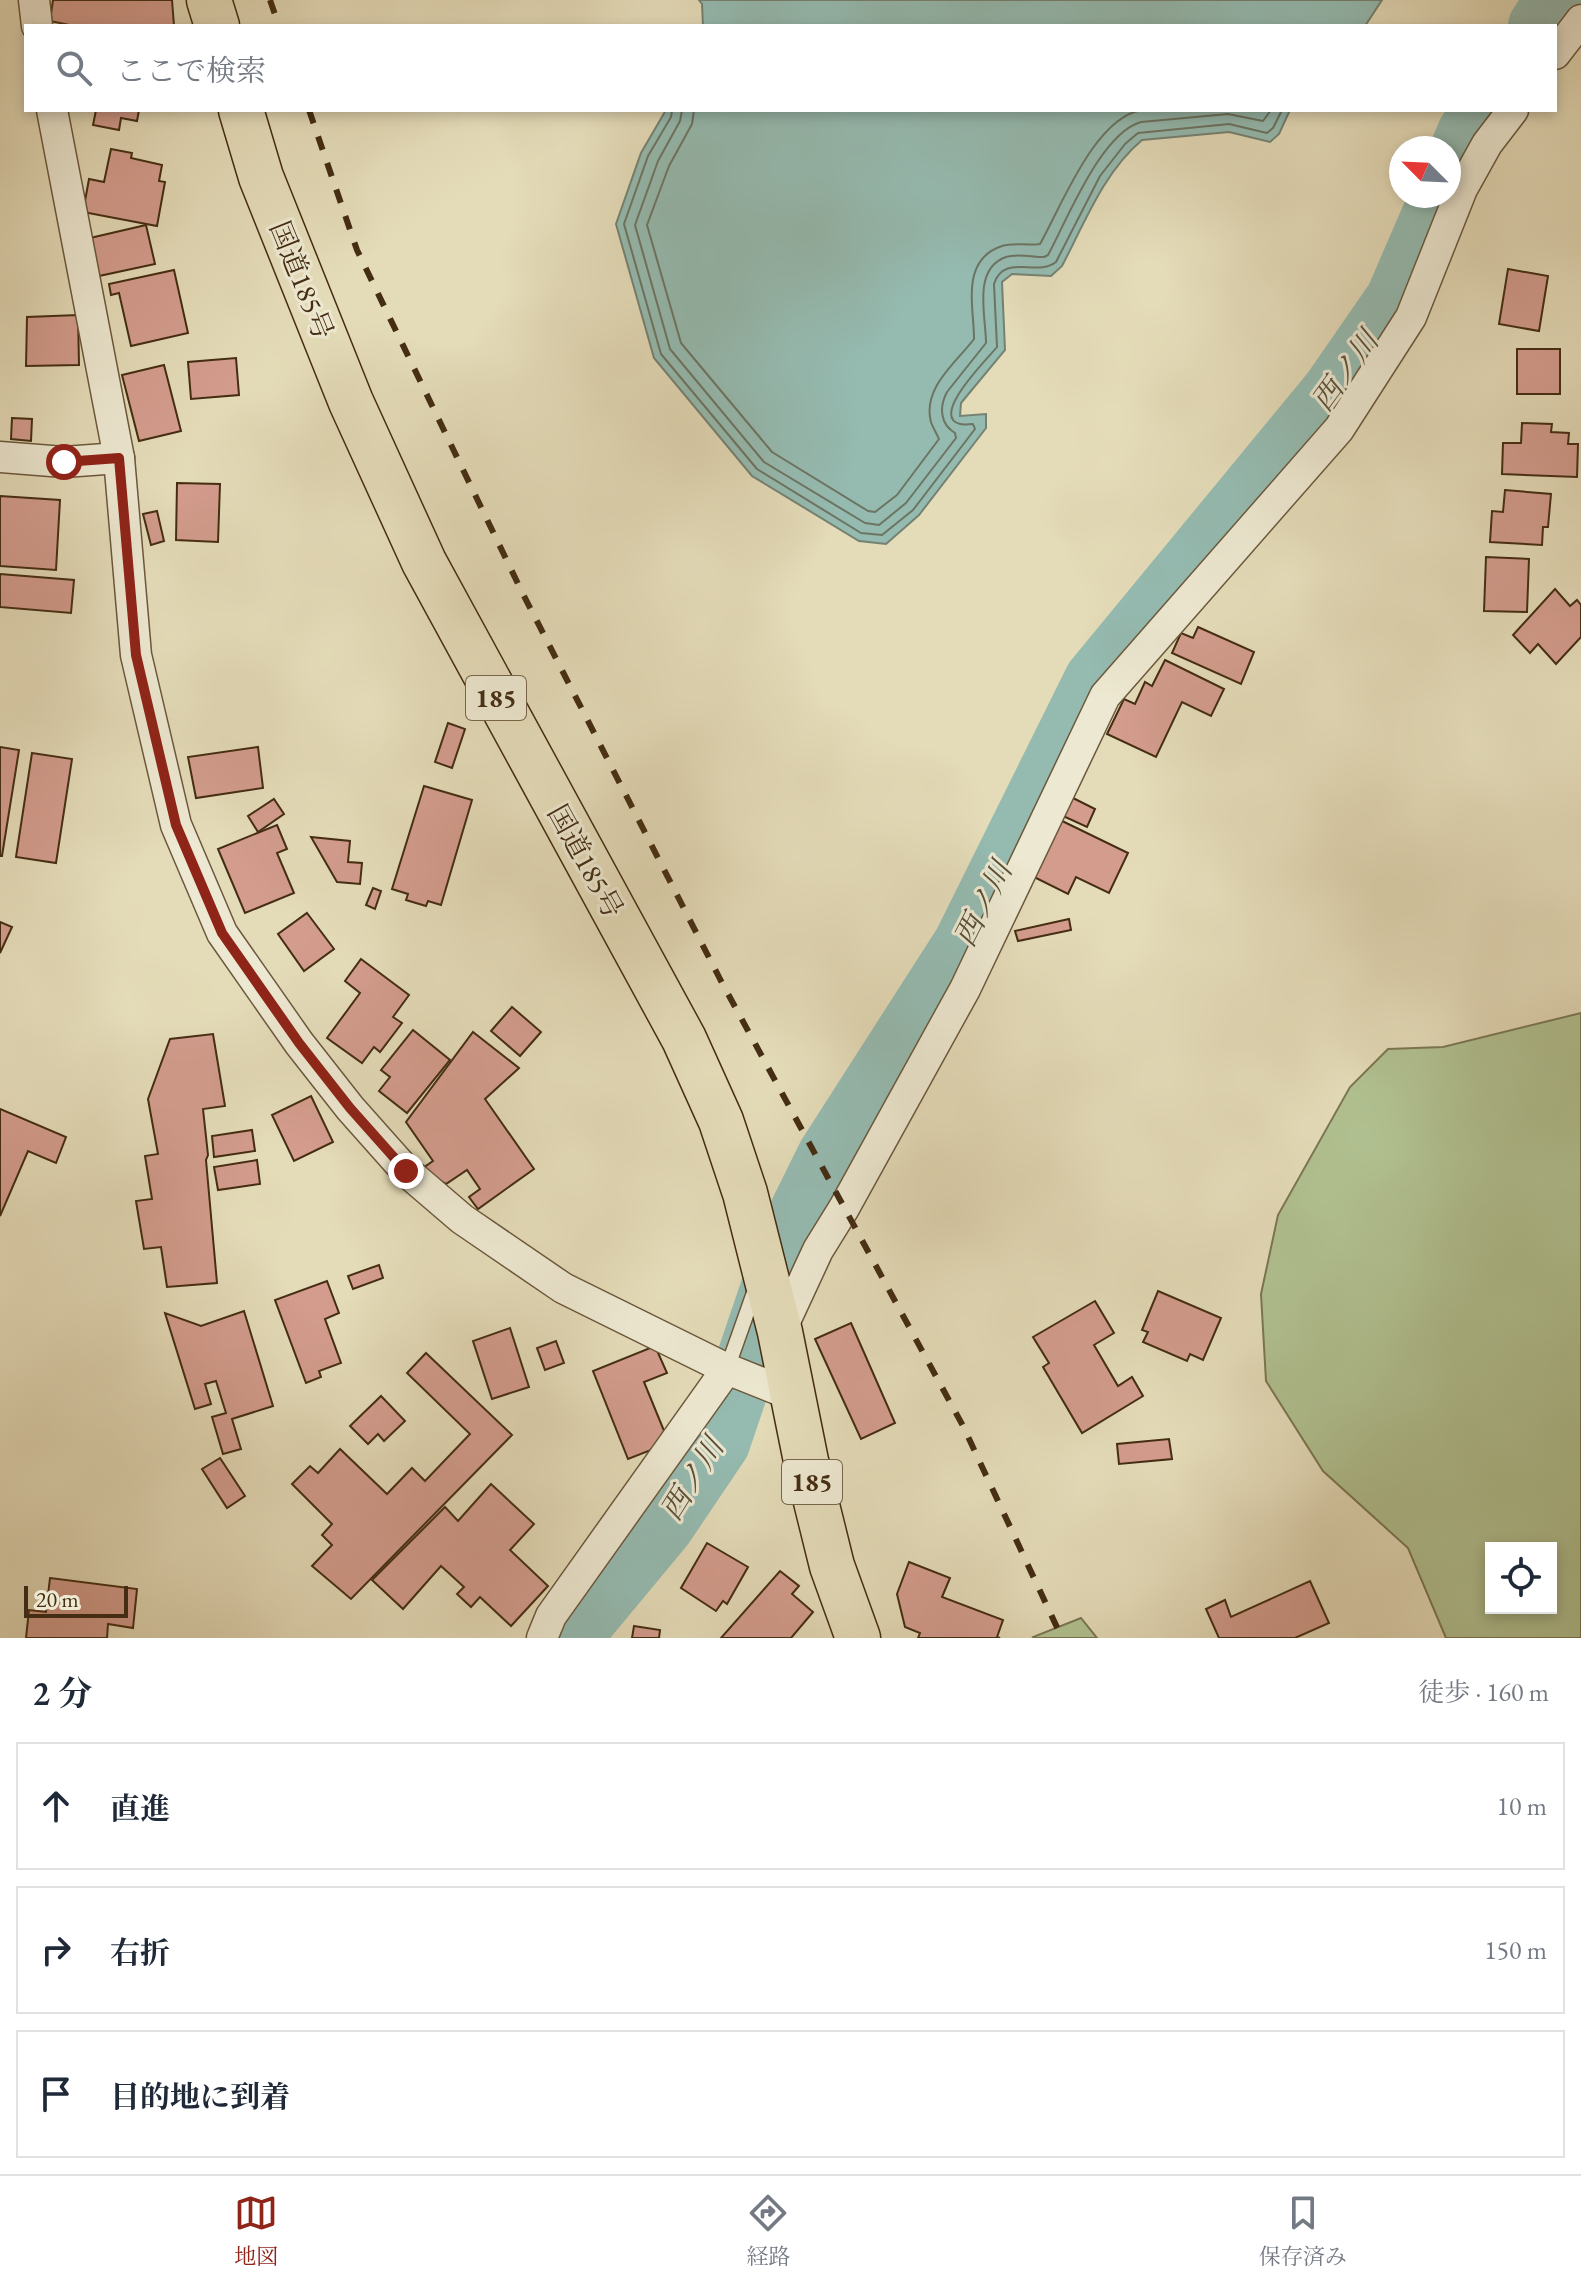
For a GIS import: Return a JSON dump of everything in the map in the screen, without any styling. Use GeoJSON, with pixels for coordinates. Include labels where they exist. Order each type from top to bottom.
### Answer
{"type":"FeatureCollection","features":[{"type":"Feature","properties":{"kind":"highway"},"geometry":{"type":"LineString","coordinates":[[209,0],[216,24]]}},
{"type":"Feature","properties":{"kind":"highway","name":"国道185号"},"geometry":{"type":"LineString","coordinates":[[242,112],[261,177],[351,402],[424,562],[676,1026],[721,1121],[745,1193],[779,1327],[779,1389],[832,1566],[858,1638]]}},
{"type":"Feature","properties":{"kind":"street"},"geometry":{"type":"LineString","coordinates":[[34,0],[37,24]]}},
{"type":"Feature","properties":{"kind":"street"},"geometry":{"type":"LineString","coordinates":[[1557,51],[1581,20]]}},
{"type":"Feature","properties":{"kind":"street"},"geometry":{"type":"LineString","coordinates":[[52,112],[119,458],[136,655],[176,825],[222,933],[299,1043],[350,1108],[406,1171],[462,1219],[563,1288],[732,1371],[779,1389]]}},
{"type":"Feature","properties":{"kind":"street"},"geometry":{"type":"LineString","coordinates":[[779,1327],[818,1250],[965,989],[1105,696],[1339,429],[1411,317],[1462,189],[1487,144],[1511,112]]}},
{"type":"Feature","properties":{"kind":"street"},"geometry":{"type":"LineString","coordinates":[[0,457],[64,462],[119,458]]}},
{"type":"Feature","properties":{"kind":"street"},"geometry":{"type":"LineString","coordinates":[[542,1638],[551,1616],[732,1371]]}},
{"type":"Feature","properties":{"kind":"lane"},"geometry":{"type":"LineString","coordinates":[[732,1371],[765,1272]]}},
{"type":"Feature","properties":{"kind":"green space"},"geometry":{"type":"Polygon","coordinates":[[[1581,1013],[1581,1638],[1446,1638],[1408,1548],[1323,1471],[1266,1381],[1261,1294],[1278,1215],[1350,1087],[1388,1049],[1443,1047],[1581,1013]]]}},
{"type":"Feature","properties":{"kind":"green space"},"geometry":{"type":"Polygon","coordinates":[[[1081,1618],[1097,1638],[1033,1637],[1081,1618]]]}},
{"type":"Feature","properties":{"kind":"water"},"geometry":{"type":"Polygon","coordinates":[[[699,0],[1382,0],[1366,24],[703,24],[699,0]]]}},
{"type":"Feature","properties":{"kind":"water"},"geometry":{"type":"Polygon","coordinates":[[[665,112],[1289,112],[1279,134],[1270,142],[1229,132],[1142,140],[1106,182],[1062,266],[1051,276],[1012,274],[1002,282],[1005,350],[961,403],[960,416],[986,414],[986,428],[919,515],[886,544],[859,541],[752,476],[654,358],[616,224],[641,153],[665,112]]]}},
{"type":"Feature","properties":{"kind":"building"},"geometry":{"type":"Polygon","coordinates":[[[53,0],[172,0],[174,24],[64,24],[50,21],[53,0]]]}},
{"type":"Feature","properties":{"kind":"building"},"geometry":{"type":"Polygon","coordinates":[[[96,112],[139,112],[137,121],[121,118],[119,130],[93,125],[96,112]]]}},
{"type":"Feature","properties":{"kind":"building"},"geometry":{"type":"Polygon","coordinates":[[[111,149],[132,153],[131,158],[162,165],[159,181],[165,182],[157,226],[83,212],[89,179],[104,182],[111,149]]]}},
{"type":"Feature","properties":{"kind":"building"},"geometry":{"type":"Polygon","coordinates":[[[146,225],[155,264],[99,276],[90,238],[146,225]]]}},
{"type":"Feature","properties":{"kind":"building"},"geometry":{"type":"Polygon","coordinates":[[[1508,269],[1548,276],[1539,331],[1499,324],[1508,269]]]}},
{"type":"Feature","properties":{"kind":"building"},"geometry":{"type":"Polygon","coordinates":[[[174,270],[188,333],[131,346],[119,293],[111,295],[109,284],[174,270]]]}},
{"type":"Feature","properties":{"kind":"building"},"geometry":{"type":"Polygon","coordinates":[[[78,315],[79,365],[26,366],[27,317],[78,315]]]}},
{"type":"Feature","properties":{"kind":"building"},"geometry":{"type":"Polygon","coordinates":[[[1517,349],[1560,349],[1560,394],[1517,394],[1517,349]]]}},
{"type":"Feature","properties":{"kind":"building"},"geometry":{"type":"Polygon","coordinates":[[[236,358],[239,395],[191,399],[188,362],[236,358]]]}},
{"type":"Feature","properties":{"kind":"building"},"geometry":{"type":"Polygon","coordinates":[[[164,365],[181,431],[139,441],[122,375],[164,365]]]}},
{"type":"Feature","properties":{"kind":"building"},"geometry":{"type":"Polygon","coordinates":[[[12,418],[32,419],[31,441],[11,439],[12,418]]]}},
{"type":"Feature","properties":{"kind":"building"},"geometry":{"type":"Polygon","coordinates":[[[1522,423],[1552,424],[1551,432],[1569,433],[1568,444],[1578,444],[1577,477],[1502,474],[1503,443],[1521,443],[1522,423]]]}},
{"type":"Feature","properties":{"kind":"building"},"geometry":{"type":"Polygon","coordinates":[[[177,483],[220,484],[218,542],[176,540],[177,483]]]}},
{"type":"Feature","properties":{"kind":"building"},"geometry":{"type":"Polygon","coordinates":[[[1505,490],[1551,494],[1548,527],[1543,527],[1542,545],[1490,542],[1492,511],[1503,512],[1505,490]]]}},
{"type":"Feature","properties":{"kind":"building"},"geometry":{"type":"Polygon","coordinates":[[[0,496],[60,500],[56,570],[0,566],[0,496]]]}},
{"type":"Feature","properties":{"kind":"building"},"geometry":{"type":"Polygon","coordinates":[[[157,511],[164,541],[151,545],[143,514],[157,511]]]}},
{"type":"Feature","properties":{"kind":"building"},"geometry":{"type":"Polygon","coordinates":[[[1486,557],[1529,559],[1527,612],[1484,611],[1486,557]]]}},
{"type":"Feature","properties":{"kind":"building"},"geometry":{"type":"Polygon","coordinates":[[[0,574],[74,580],[71,613],[0,607],[0,574]]]}},
{"type":"Feature","properties":{"kind":"building"},"geometry":{"type":"Polygon","coordinates":[[[1555,589],[1570,606],[1577,600],[1581,605],[1581,637],[1556,664],[1538,644],[1530,653],[1513,635],[1555,589]]]}},
{"type":"Feature","properties":{"kind":"building"},"geometry":{"type":"Polygon","coordinates":[[[1198,627],[1254,652],[1241,684],[1172,653],[1181,633],[1193,638],[1198,627]]]}},
{"type":"Feature","properties":{"kind":"building"},"geometry":{"type":"Polygon","coordinates":[[[1165,660],[1224,689],[1211,716],[1182,702],[1156,757],[1107,734],[1124,699],[1135,704],[1145,682],[1152,686],[1165,660]]]}},
{"type":"Feature","properties":{"kind":"building"},"geometry":{"type":"Polygon","coordinates":[[[448,723],[465,729],[452,768],[435,762],[448,723]]]}},
{"type":"Feature","properties":{"kind":"building"},"geometry":{"type":"Polygon","coordinates":[[[0,747],[19,750],[2,856],[0,856],[0,747]]]}},
{"type":"Feature","properties":{"kind":"building"},"geometry":{"type":"Polygon","coordinates":[[[258,747],[263,788],[196,798],[188,757],[258,747]]]}},
{"type":"Feature","properties":{"kind":"building"},"geometry":{"type":"Polygon","coordinates":[[[32,753],[72,759],[56,863],[16,857],[32,753]]]}},
{"type":"Feature","properties":{"kind":"building"},"geometry":{"type":"Polygon","coordinates":[[[424,786],[472,800],[441,905],[428,901],[426,906],[406,900],[408,894],[392,889],[424,786]]]}},
{"type":"Feature","properties":{"kind":"building"},"geometry":{"type":"Polygon","coordinates":[[[1071,797],[1095,809],[1087,827],[1063,816],[1071,797]]]}},
{"type":"Feature","properties":{"kind":"building"},"geometry":{"type":"Polygon","coordinates":[[[274,799],[284,814],[258,832],[248,816],[274,799]]]}},
{"type":"Feature","properties":{"kind":"building"},"geometry":{"type":"Polygon","coordinates":[[[1056,818],[1128,853],[1109,893],[1076,877],[1068,894],[1028,874],[1056,818]]]}},
{"type":"Feature","properties":{"kind":"building"},"geometry":{"type":"Polygon","coordinates":[[[277,825],[287,849],[277,853],[294,893],[245,913],[218,849],[277,825]]]}},
{"type":"Feature","properties":{"kind":"building"},"geometry":{"type":"Polygon","coordinates":[[[311,837],[350,841],[348,862],[362,863],[360,884],[337,882],[311,837]]]}},
{"type":"Feature","properties":{"kind":"building"},"geometry":{"type":"Polygon","coordinates":[[[373,888],[381,891],[375,909],[366,905],[373,888]]]}},
{"type":"Feature","properties":{"kind":"building"},"geometry":{"type":"Polygon","coordinates":[[[307,913],[334,949],[304,971],[278,934],[307,913]]]}},
{"type":"Feature","properties":{"kind":"building"},"geometry":{"type":"Polygon","coordinates":[[[1069,919],[1071,930],[1018,941],[1015,931],[1069,919]]]}},
{"type":"Feature","properties":{"kind":"building"},"geometry":{"type":"Polygon","coordinates":[[[0,922],[12,927],[0,953],[0,922]]]}},
{"type":"Feature","properties":{"kind":"building"},"geometry":{"type":"Polygon","coordinates":[[[361,959],[409,995],[393,1017],[402,1023],[380,1052],[374,1047],[362,1063],[327,1038],[360,993],[345,981],[361,959]]]}},
{"type":"Feature","properties":{"kind":"building"},"geometry":{"type":"Polygon","coordinates":[[[512,1007],[541,1032],[520,1056],[491,1031],[512,1007]]]}},
{"type":"Feature","properties":{"kind":"building"},"geometry":{"type":"Polygon","coordinates":[[[413,1030],[450,1060],[407,1113],[379,1091],[390,1077],[381,1070],[413,1030]]]}},
{"type":"Feature","properties":{"kind":"building"},"geometry":{"type":"Polygon","coordinates":[[[473,1032],[519,1068],[485,1099],[534,1169],[478,1209],[469,1197],[480,1189],[467,1170],[446,1184],[420,1170],[433,1161],[406,1122],[473,1032]]]}},
{"type":"Feature","properties":{"kind":"building"},"geometry":{"type":"Polygon","coordinates":[[[213,1034],[225,1106],[203,1109],[217,1283],[167,1287],[161,1247],[144,1249],[136,1201],[152,1199],[145,1156],[158,1154],[148,1099],[170,1039],[213,1034]]]}},
{"type":"Feature","properties":{"kind":"building"},"geometry":{"type":"Polygon","coordinates":[[[311,1096],[333,1142],[294,1161],[272,1115],[311,1096]]]}},
{"type":"Feature","properties":{"kind":"building"},"geometry":{"type":"Polygon","coordinates":[[[0,1109],[66,1137],[56,1163],[28,1151],[0,1216],[0,1109]]]}},
{"type":"Feature","properties":{"kind":"building"},"geometry":{"type":"Polygon","coordinates":[[[252,1130],[255,1151],[214,1157],[212,1136],[252,1130]]]}},
{"type":"Feature","properties":{"kind":"building"},"geometry":{"type":"Polygon","coordinates":[[[257,1160],[260,1184],[218,1190],[214,1167],[257,1160]]]}},
{"type":"Feature","properties":{"kind":"building"},"geometry":{"type":"Polygon","coordinates":[[[379,1265],[383,1278],[353,1289],[348,1276],[379,1265]]]}},
{"type":"Feature","properties":{"kind":"building"},"geometry":{"type":"Polygon","coordinates":[[[327,1281],[339,1313],[325,1319],[341,1363],[319,1371],[321,1377],[306,1383],[275,1300],[327,1281]]]}},
{"type":"Feature","properties":{"kind":"building"},"geometry":{"type":"Polygon","coordinates":[[[1158,1291],[1221,1318],[1203,1360],[1190,1354],[1187,1361],[1143,1342],[1148,1332],[1142,1330],[1158,1291]]]}},
{"type":"Feature","properties":{"kind":"building"},"geometry":{"type":"Polygon","coordinates":[[[1095,1301],[1114,1333],[1094,1345],[1118,1386],[1132,1377],[1143,1396],[1082,1433],[1043,1367],[1049,1363],[1033,1337],[1095,1301]]]}},
{"type":"Feature","properties":{"kind":"building"},"geometry":{"type":"Polygon","coordinates":[[[244,1311],[273,1406],[232,1419],[241,1449],[223,1454],[212,1417],[226,1413],[216,1381],[205,1384],[211,1404],[195,1409],[165,1313],[201,1326],[244,1311]]]}},
{"type":"Feature","properties":{"kind":"building"},"geometry":{"type":"Polygon","coordinates":[[[851,1323],[895,1423],[861,1439],[815,1339],[851,1323]]]}},
{"type":"Feature","properties":{"kind":"building"},"geometry":{"type":"Polygon","coordinates":[[[510,1328],[529,1387],[492,1399],[473,1341],[510,1328]]]}},
{"type":"Feature","properties":{"kind":"building"},"geometry":{"type":"Polygon","coordinates":[[[556,1341],[564,1363],[545,1370],[537,1348],[556,1341]]]}},
{"type":"Feature","properties":{"kind":"building"},"geometry":{"type":"Polygon","coordinates":[[[655,1346],[667,1373],[644,1382],[669,1443],[628,1459],[593,1371],[655,1346]]]}},
{"type":"Feature","properties":{"kind":"building"},"geometry":{"type":"Polygon","coordinates":[[[426,1353],[512,1435],[351,1599],[312,1566],[332,1545],[322,1535],[332,1524],[292,1484],[310,1466],[318,1473],[340,1449],[387,1494],[412,1468],[425,1481],[470,1434],[407,1373],[426,1353]]]}},
{"type":"Feature","properties":{"kind":"building"},"geometry":{"type":"Polygon","coordinates":[[[381,1396],[405,1421],[384,1441],[378,1434],[368,1444],[350,1426],[381,1396]]]}},
{"type":"Feature","properties":{"kind":"building"},"geometry":{"type":"Polygon","coordinates":[[[1169,1439],[1172,1459],[1119,1464],[1117,1444],[1169,1439]]]}},
{"type":"Feature","properties":{"kind":"building"},"geometry":{"type":"Polygon","coordinates":[[[220,1458],[245,1496],[227,1508],[202,1469],[220,1458]]]}},
{"type":"Feature","properties":{"kind":"building"},"geometry":{"type":"Polygon","coordinates":[[[491,1484],[534,1524],[510,1550],[548,1586],[511,1626],[480,1597],[471,1607],[457,1594],[464,1587],[441,1566],[403,1609],[372,1580],[445,1507],[458,1521],[491,1484]]]}},
{"type":"Feature","properties":{"kind":"building"},"geometry":{"type":"Polygon","coordinates":[[[707,1543],[748,1567],[727,1604],[723,1601],[716,1611],[681,1588],[707,1543]]]}},
{"type":"Feature","properties":{"kind":"building"},"geometry":{"type":"Polygon","coordinates":[[[909,1562],[950,1578],[942,1597],[1003,1620],[997,1637],[1000,1638],[918,1638],[920,1633],[905,1627],[897,1594],[909,1562]]]}},
{"type":"Feature","properties":{"kind":"building"},"geometry":{"type":"Polygon","coordinates":[[[780,1571],[799,1586],[792,1594],[813,1612],[791,1638],[721,1638],[780,1571]]]}},
{"type":"Feature","properties":{"kind":"building"},"geometry":{"type":"Polygon","coordinates":[[[50,1578],[137,1589],[133,1628],[108,1624],[107,1638],[26,1638],[29,1610],[46,1612],[50,1578]]]}},
{"type":"Feature","properties":{"kind":"building"},"geometry":{"type":"Polygon","coordinates":[[[1310,1581],[1329,1623],[1295,1638],[1219,1638],[1206,1609],[1225,1600],[1231,1617],[1310,1581]]]}},
{"type":"Feature","properties":{"kind":"building"},"geometry":{"type":"Polygon","coordinates":[[[634,1626],[660,1630],[659,1638],[632,1638],[634,1626]]]}},
{"type":"Feature","properties":{"kind":"waterway","name":"西ノ川"},"geometry":{"type":"LineString","coordinates":[[1540,24],[1556,0]]}},
{"type":"Feature","properties":{"kind":"waterway","name":"西ノ川"},"geometry":{"type":"LineString","coordinates":[[1461,149],[1482,112]]}},
{"type":"Feature","properties":{"kind":"waterway","name":"西ノ川"},"geometry":{"type":"LineString","coordinates":[[570,1638],[663,1526],[719,1443],[791,1231],[828,1156],[964,944],[1095,680],[1333,391],[1396,300],[1436,208]]}},
{"type":"Feature","properties":{"kind":"railway"},"geometry":{"type":"LineString","coordinates":[[270,0],[278,24]]}},
{"type":"Feature","properties":{"kind":"railway"},"geometry":{"type":"LineString","coordinates":[[310,112],[357,250],[522,592],[721,981],[963,1426],[1062,1638]]}},
{"type":"Feature","properties":{"kind":"route"},"geometry":{"type":"LineString","coordinates":[[64,462],[119,458],[136,655],[176,825],[222,933],[299,1043],[350,1108],[406,1171]]}}]}
